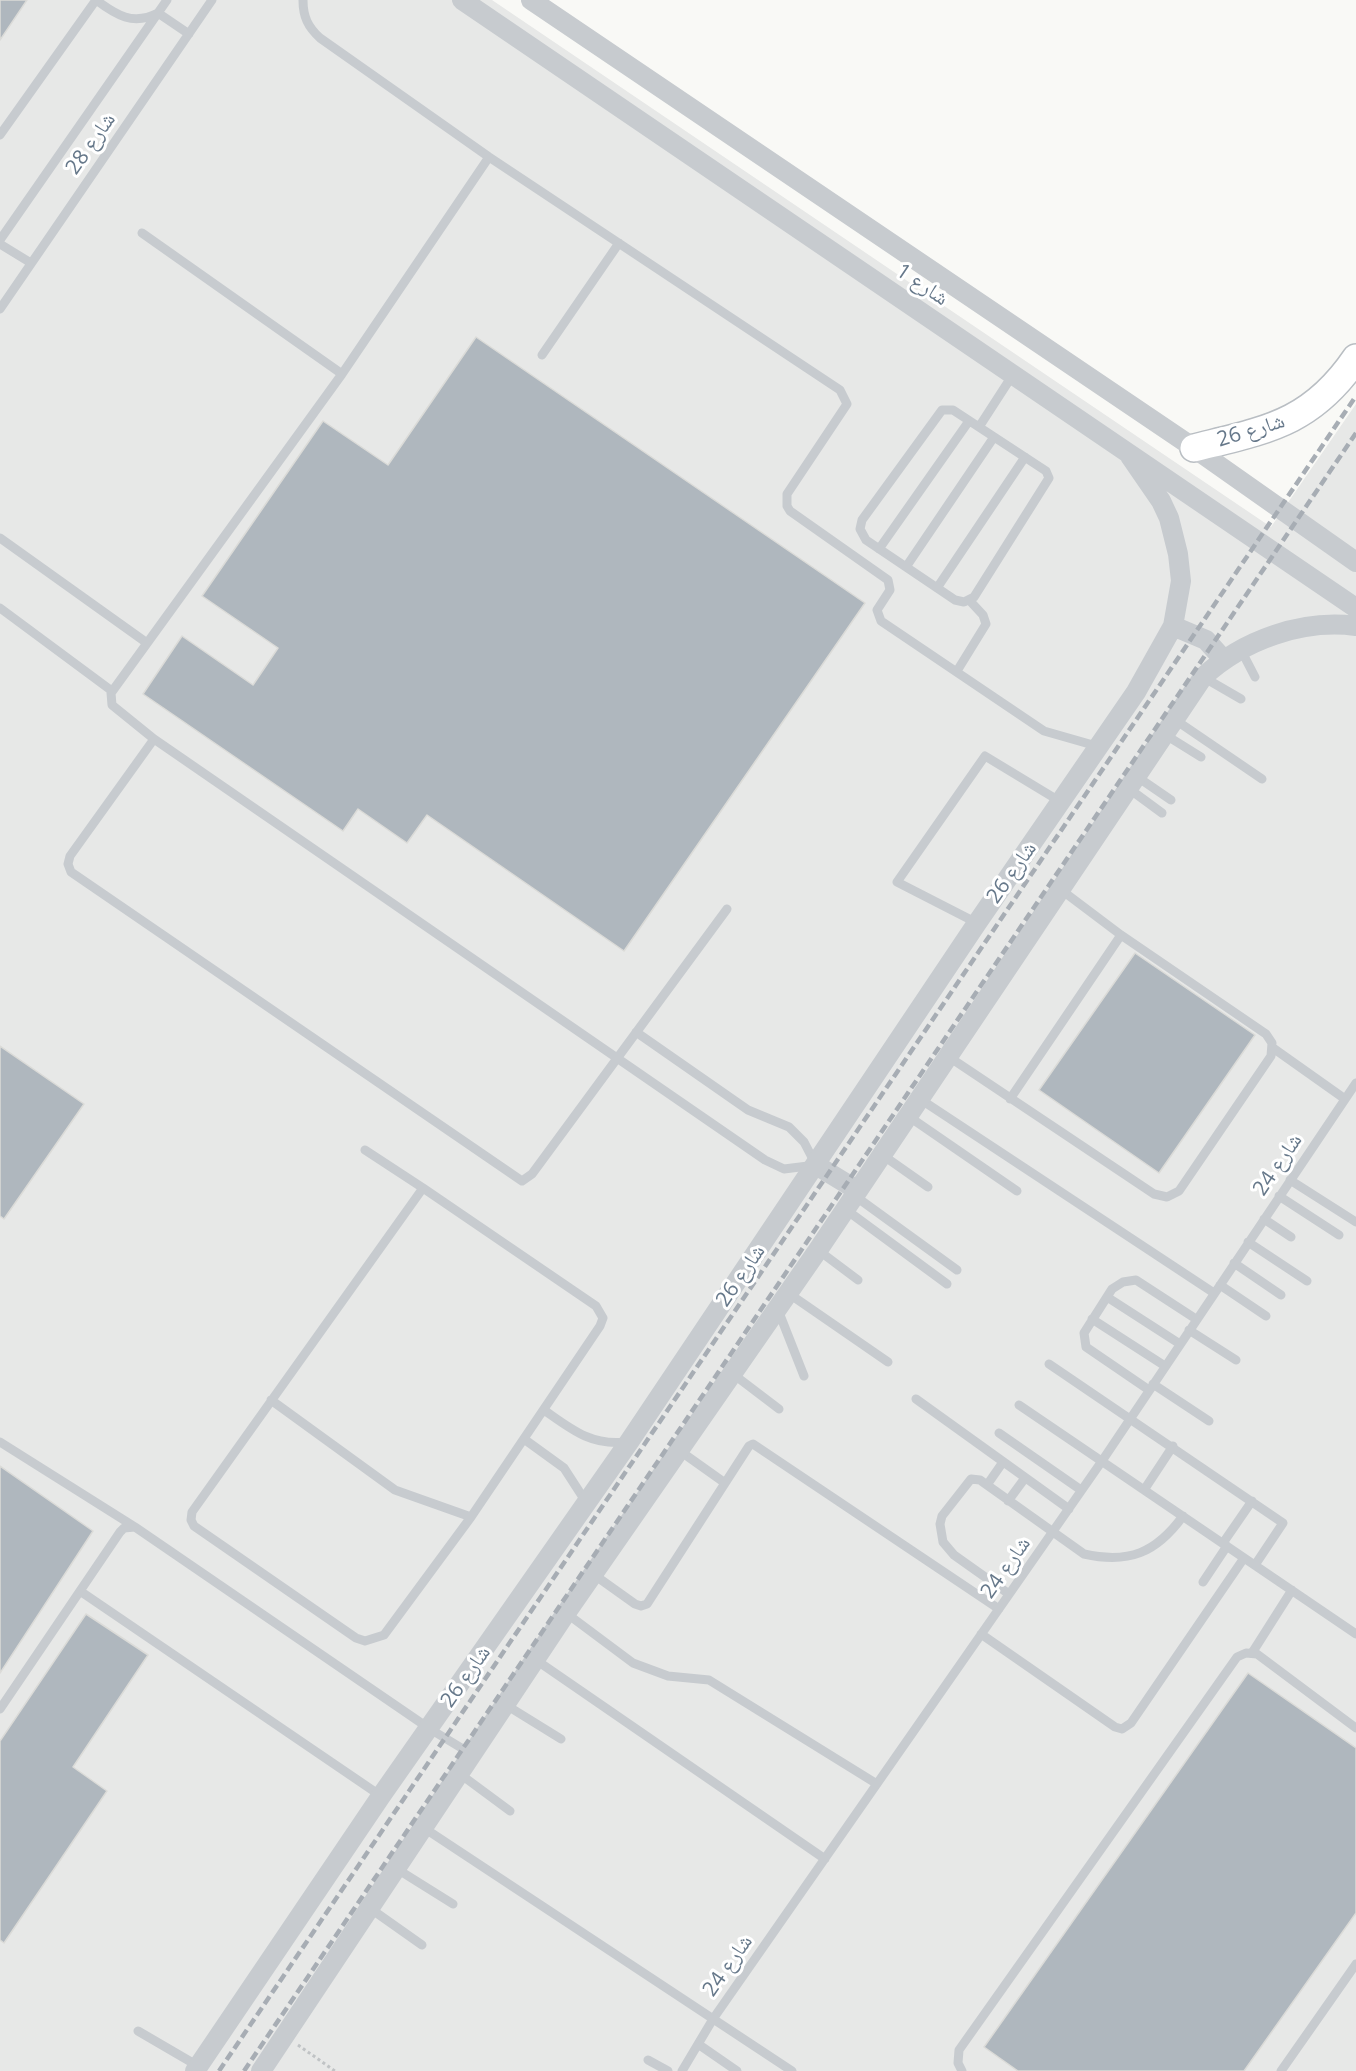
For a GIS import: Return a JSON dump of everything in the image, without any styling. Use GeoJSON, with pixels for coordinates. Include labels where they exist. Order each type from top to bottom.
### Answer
{"type":"FeatureCollection","features":[{"type":"Feature","properties":{"kind":"main road","name":"شارع 26"},"geometry":{"type":"LineString","coordinates":[[1194,448],[1271,429],[1292,420],[1327,393],[1356,358]]}},
{"type":"Feature","properties":{"kind":"street","name":"شارع 1"},"geometry":{"type":"LineString","coordinates":[[462,0],[1356,608]]}},
{"type":"Feature","properties":{"kind":"street","name":"شارع 1"},"geometry":{"type":"LineString","coordinates":[[531,0],[1194,448],[1356,562]]}},
{"type":"Feature","properties":{"kind":"street","name":"شارع 26"},"geometry":{"type":"LineString","coordinates":[[196,2068],[381,1796],[629,1442],[816,1166],[976,923],[1100,747],[1173,626],[1181,581],[1179,554],[1161,501],[1130,456]]}},
{"type":"Feature","properties":{"kind":"street"},"geometry":{"type":"LineString","coordinates":[[1173,626],[1206,640],[1222,659]]}},
{"type":"Feature","properties":{"kind":"street"},"geometry":{"type":"LineString","coordinates":[[261,2071],[593,1574],[818,1250],[1203,677],[1222,659],[1272,636],[1305,628],[1356,627]]}},
{"type":"Feature","properties":{"kind":"street"},"geometry":{"type":"LineString","coordinates":[[816,1166],[852,1198]]}},
{"type":"Feature","properties":{"kind":"lane"},"geometry":{"type":"LineString","coordinates":[[0,135],[96,0],[116,15],[130,19],[144,19],[158,14]]}},
{"type":"Feature","properties":{"kind":"lane"},"geometry":{"type":"LineString","coordinates":[[157,0],[158,14]]}},
{"type":"Feature","properties":{"kind":"lane","name":"شارع 28"},"geometry":{"type":"LineString","coordinates":[[0,242],[167,0]]}},
{"type":"Feature","properties":{"kind":"lane","name":"شارع 28"},"geometry":{"type":"LineString","coordinates":[[0,308],[212,0]]}},
{"type":"Feature","properties":{"kind":"lane"},"geometry":{"type":"LineString","coordinates":[[303,0],[304,15],[310,28],[320,38],[489,157],[840,390],[847,404],[787,494],[786,506],[886,577],[890,590],[877,610],[879,619],[1044,731],[1100,747]]}},
{"type":"Feature","properties":{"kind":"lane"},"geometry":{"type":"LineString","coordinates":[[158,14],[189,34]]}},
{"type":"Feature","properties":{"kind":"lane"},"geometry":{"type":"LineString","coordinates":[[489,157],[342,374],[112,691],[109,699],[112,705],[154,739],[774,1166],[804,1169],[816,1166],[804,1142],[789,1127],[748,1110],[636,1032]]}},
{"type":"Feature","properties":{"kind":"lane"},"geometry":{"type":"LineString","coordinates":[[142,233],[342,374]]}},
{"type":"Feature","properties":{"kind":"lane"},"geometry":{"type":"LineString","coordinates":[[0,242],[31,262]]}},
{"type":"Feature","properties":{"kind":"lane"},"geometry":{"type":"LineString","coordinates":[[542,356],[619,243]]}},
{"type":"Feature","properties":{"kind":"lane"},"geometry":{"type":"LineString","coordinates":[[979,427],[1012,376]]}},
{"type":"Feature","properties":{"kind":"lane"},"geometry":{"type":"LineString","coordinates":[[950,409],[1046,471],[1048,482],[970,601],[959,602],[879,549],[862,535],[862,520],[938,413],[950,409]]}},
{"type":"Feature","properties":{"kind":"lane"},"geometry":{"type":"LineString","coordinates":[[879,549],[969,421]]}},
{"type":"Feature","properties":{"kind":"lane"},"geometry":{"type":"LineString","coordinates":[[906,567],[994,437]]}},
{"type":"Feature","properties":{"kind":"lane"},"geometry":{"type":"LineString","coordinates":[[937,588],[1025,457]]}},
{"type":"Feature","properties":{"kind":"lane"},"geometry":{"type":"LineString","coordinates":[[0,538],[147,643]]}},
{"type":"Feature","properties":{"kind":"lane"},"geometry":{"type":"LineString","coordinates":[[957,671],[986,624],[984,615],[970,601]]}},
{"type":"Feature","properties":{"kind":"lane"},"geometry":{"type":"LineString","coordinates":[[0,608],[112,691]]}},
{"type":"Feature","properties":{"kind":"lane"},"geometry":{"type":"LineString","coordinates":[[1241,650],[1256,677]]}},
{"type":"Feature","properties":{"kind":"lane"},"geometry":{"type":"LineString","coordinates":[[1203,677],[1241,699]]}},
{"type":"Feature","properties":{"kind":"lane"},"geometry":{"type":"LineString","coordinates":[[1169,726],[1201,756]]}},
{"type":"Feature","properties":{"kind":"lane"},"geometry":{"type":"LineString","coordinates":[[1169,726],[1262,779]]}},
{"type":"Feature","properties":{"kind":"lane"},"geometry":{"type":"LineString","coordinates":[[154,739],[70,856],[69,868],[74,874],[516,1180],[528,1179],[727,909]]}},
{"type":"Feature","properties":{"kind":"lane"},"geometry":{"type":"LineString","coordinates":[[976,923],[897,882],[985,756],[1061,802]]}},
{"type":"Feature","properties":{"kind":"lane"},"geometry":{"type":"LineString","coordinates":[[1131,781],[1171,800]]}},
{"type":"Feature","properties":{"kind":"lane"},"geometry":{"type":"LineString","coordinates":[[1131,781],[1162,813]]}},
{"type":"Feature","properties":{"kind":"lane"},"geometry":{"type":"LineString","coordinates":[[1060,889],[1121,935],[1266,1034],[1273,1048],[1345,1099]]}},
{"type":"Feature","properties":{"kind":"lane"},"geometry":{"type":"LineString","coordinates":[[1010,1099],[1121,935]]}},
{"type":"Feature","properties":{"kind":"lane"},"geometry":{"type":"LineString","coordinates":[[949,1057],[1154,1194],[1167,1197],[1179,1191],[1271,1056],[1273,1048]]}},
{"type":"Feature","properties":{"kind":"lane","name":"شارع 24"},"geometry":{"type":"LineString","coordinates":[[682,2071],[714,2019],[1102,1461],[1356,1083]]}},
{"type":"Feature","properties":{"kind":"lane"},"geometry":{"type":"LineString","coordinates":[[920,1099],[1217,1289],[1266,1316]]}},
{"type":"Feature","properties":{"kind":"lane"},"geometry":{"type":"LineString","coordinates":[[908,1116],[1017,1191]]}},
{"type":"Feature","properties":{"kind":"lane"},"geometry":{"type":"LineString","coordinates":[[365,1150],[423,1188],[601,1312],[603,1318],[600,1326],[471,1517],[384,1635],[365,1641],[356,1638],[194,1526],[191,1520],[192,1512],[423,1188]]}},
{"type":"Feature","properties":{"kind":"lane"},"geometry":{"type":"LineString","coordinates":[[881,1154],[928,1187]]}},
{"type":"Feature","properties":{"kind":"lane"},"geometry":{"type":"LineString","coordinates":[[1290,1180],[1356,1222]]}},
{"type":"Feature","properties":{"kind":"lane"},"geometry":{"type":"LineString","coordinates":[[1279,1196],[1339,1235]]}},
{"type":"Feature","properties":{"kind":"lane"},"geometry":{"type":"LineString","coordinates":[[852,1198],[957,1270]]}},
{"type":"Feature","properties":{"kind":"lane"},"geometry":{"type":"LineString","coordinates":[[852,1198],[947,1284]]}},
{"type":"Feature","properties":{"kind":"lane"},"geometry":{"type":"LineString","coordinates":[[1264,1219],[1291,1237]]}},
{"type":"Feature","properties":{"kind":"lane"},"geometry":{"type":"LineString","coordinates":[[1248,1242],[1307,1281]]}},
{"type":"Feature","properties":{"kind":"lane"},"geometry":{"type":"LineString","coordinates":[[818,1250],[858,1280]]}},
{"type":"Feature","properties":{"kind":"lane"},"geometry":{"type":"LineString","coordinates":[[1234,1263],[1281,1295]]}},
{"type":"Feature","properties":{"kind":"lane"},"geometry":{"type":"LineString","coordinates":[[1196,1319],[1136,1280],[1117,1285],[1084,1333],[1086,1347],[1209,1421]]}},
{"type":"Feature","properties":{"kind":"lane"},"geometry":{"type":"LineString","coordinates":[[1107,1297],[1180,1344]]}},
{"type":"Feature","properties":{"kind":"lane"},"geometry":{"type":"LineString","coordinates":[[783,1300],[888,1362]]}},
{"type":"Feature","properties":{"kind":"lane"},"geometry":{"type":"LineString","coordinates":[[783,1300],[804,1376]]}},
{"type":"Feature","properties":{"kind":"lane"},"geometry":{"type":"LineString","coordinates":[[1092,1319],[1165,1366]]}},
{"type":"Feature","properties":{"kind":"lane"},"geometry":{"type":"LineString","coordinates":[[1189,1330],[1236,1360]]}},
{"type":"Feature","properties":{"kind":"lane"},"geometry":{"type":"LineString","coordinates":[[1049,1364],[1131,1417],[1283,1523],[1255,1565]]}},
{"type":"Feature","properties":{"kind":"lane"},"geometry":{"type":"LineString","coordinates":[[733,1374],[779,1408]]}},
{"type":"Feature","properties":{"kind":"lane"},"geometry":{"type":"LineString","coordinates":[[916,1399],[1069,1509]]}},
{"type":"Feature","properties":{"kind":"lane"},"geometry":{"type":"LineString","coordinates":[[271,1400],[395,1490],[471,1517]]}},
{"type":"Feature","properties":{"kind":"lane"},"geometry":{"type":"LineString","coordinates":[[1019,1405],[1356,1634]]}},
{"type":"Feature","properties":{"kind":"lane"},"geometry":{"type":"LineString","coordinates":[[544,1410],[590,1440],[611,1444],[629,1442]]}},
{"type":"Feature","properties":{"kind":"lane"},"geometry":{"type":"LineString","coordinates":[[999,1433],[1081,1490]]}},
{"type":"Feature","properties":{"kind":"lane"},"geometry":{"type":"LineString","coordinates":[[524,1439],[564,1467],[587,1502]]}},
{"type":"Feature","properties":{"kind":"lane"},"geometry":{"type":"LineString","coordinates":[[0,1442],[135,1527],[430,1729],[473,1755]]}},
{"type":"Feature","properties":{"kind":"lane"},"geometry":{"type":"LineString","coordinates":[[593,1574],[635,1604],[641,1606],[647,1604],[749,1446],[758,1445],[999,1609]]}},
{"type":"Feature","properties":{"kind":"lane"},"geometry":{"type":"LineString","coordinates":[[1144,1490],[1173,1446]]}},
{"type":"Feature","properties":{"kind":"lane"},"geometry":{"type":"LineString","coordinates":[[680,1451],[725,1483]]}},
{"type":"Feature","properties":{"kind":"lane"},"geometry":{"type":"LineString","coordinates":[[987,1485],[1004,1462]]}},
{"type":"Feature","properties":{"kind":"lane"},"geometry":{"type":"LineString","coordinates":[[1008,1501],[1025,1478]]}},
{"type":"Feature","properties":{"kind":"lane"},"geometry":{"type":"LineString","coordinates":[[1009,1594],[954,1556],[943,1542],[940,1533],[942,1516],[969,1481],[977,1479],[987,1485],[1084,1554],[1121,1557],[1157,1545],[1167,1538],[1183,1516]]}},
{"type":"Feature","properties":{"kind":"lane"},"geometry":{"type":"LineString","coordinates":[[1203,1582],[1252,1501]]}},
{"type":"Feature","properties":{"kind":"lane"},"geometry":{"type":"LineString","coordinates":[[0,1708],[124,1527],[135,1527]]}},
{"type":"Feature","properties":{"kind":"lane"},"geometry":{"type":"LineString","coordinates":[[981,1634],[1114,1727],[1122,1729],[1131,1723],[1244,1558]]}},
{"type":"Feature","properties":{"kind":"lane"},"geometry":{"type":"LineString","coordinates":[[1252,1653],[1292,1590]]}},
{"type":"Feature","properties":{"kind":"lane"},"geometry":{"type":"LineString","coordinates":[[80,1591],[381,1796]]}},
{"type":"Feature","properties":{"kind":"lane"},"geometry":{"type":"LineString","coordinates":[[566,1614],[633,1663],[668,1676],[709,1680],[877,1784]]}},
{"type":"Feature","properties":{"kind":"lane"},"geometry":{"type":"LineString","coordinates":[[962,2071],[958,2057],[966,2040],[1241,1654],[1252,1653],[1356,1728]]}},
{"type":"Feature","properties":{"kind":"lane"},"geometry":{"type":"LineString","coordinates":[[536,1660],[825,1859]]}},
{"type":"Feature","properties":{"kind":"lane"},"geometry":{"type":"LineString","coordinates":[[506,1705],[561,1739]]}},
{"type":"Feature","properties":{"kind":"lane"},"geometry":{"type":"LineString","coordinates":[[460,1774],[510,1810]]}},
{"type":"Feature","properties":{"kind":"lane"},"geometry":{"type":"LineString","coordinates":[[424,1828],[792,2071]]}},
{"type":"Feature","properties":{"kind":"lane"},"geometry":{"type":"LineString","coordinates":[[397,1869],[453,1904]]}},
{"type":"Feature","properties":{"kind":"lane"},"geometry":{"type":"LineString","coordinates":[[371,1909],[422,1945]]}},
{"type":"Feature","properties":{"kind":"lane"},"geometry":{"type":"LineString","coordinates":[[1281,2071],[1356,1964]]}},
{"type":"Feature","properties":{"kind":"lane"},"geometry":{"type":"LineString","coordinates":[[138,2031],[196,2068]]}},
{"type":"Feature","properties":{"kind":"lane"},"geometry":{"type":"LineString","coordinates":[[698,2044],[737,2071]]}},
{"type":"Feature","properties":{"kind":"lane"},"geometry":{"type":"LineString","coordinates":[[648,2060],[668,2071]]}},
{"type":"Feature","properties":{"kind":"path"},"geometry":{"type":"LineString","coordinates":[[284,2036],[335,2071]]}},
{"type":"Feature","properties":{"kind":"shaded area"},"geometry":{"type":"Polygon","coordinates":[[[0,0],[492,0],[1271,527],[1356,404],[1356,2071],[0,2071],[0,0]]]}},
{"type":"Feature","properties":{"kind":"building"},"geometry":{"type":"Polygon","coordinates":[[[0,0],[27,0],[0,40],[0,0]]]}},
{"type":"Feature","properties":{"kind":"building"},"geometry":{"type":"Polygon","coordinates":[[[476,337],[865,603],[624,951],[427,815],[407,843],[358,809],[343,831],[143,694],[182,636],[253,685],[278,648],[202,596],[323,421],[388,465],[476,337]]]}},
{"type":"Feature","properties":{"kind":"building"},"geometry":{"type":"Polygon","coordinates":[[[1135,953],[1255,1035],[1159,1173],[1039,1090],[1135,953]]]}},
{"type":"Feature","properties":{"kind":"building"},"geometry":{"type":"Polygon","coordinates":[[[0,1046],[84,1104],[4,1219],[0,1216],[0,1046]]]}},
{"type":"Feature","properties":{"kind":"building"},"geometry":{"type":"Polygon","coordinates":[[[0,1466],[93,1531],[0,1673],[0,1466]]]}},
{"type":"Feature","properties":{"kind":"building"},"geometry":{"type":"Polygon","coordinates":[[[86,1614],[148,1655],[73,1767],[107,1791],[4,1943],[0,1940],[0,1741],[86,1614]]]}},
{"type":"Feature","properties":{"kind":"building"},"geometry":{"type":"Polygon","coordinates":[[[1248,1673],[1356,1748],[1356,1913],[1244,2071],[1018,2071],[984,2047],[1248,1673]]]}},
{"type":"Feature","properties":{"kind":"railway"},"geometry":{"type":"LineString","coordinates":[[219,2071],[1356,396]]}},
{"type":"Feature","properties":{"kind":"railway"},"geometry":{"type":"LineString","coordinates":[[244,2071],[1356,433]]}}]}
